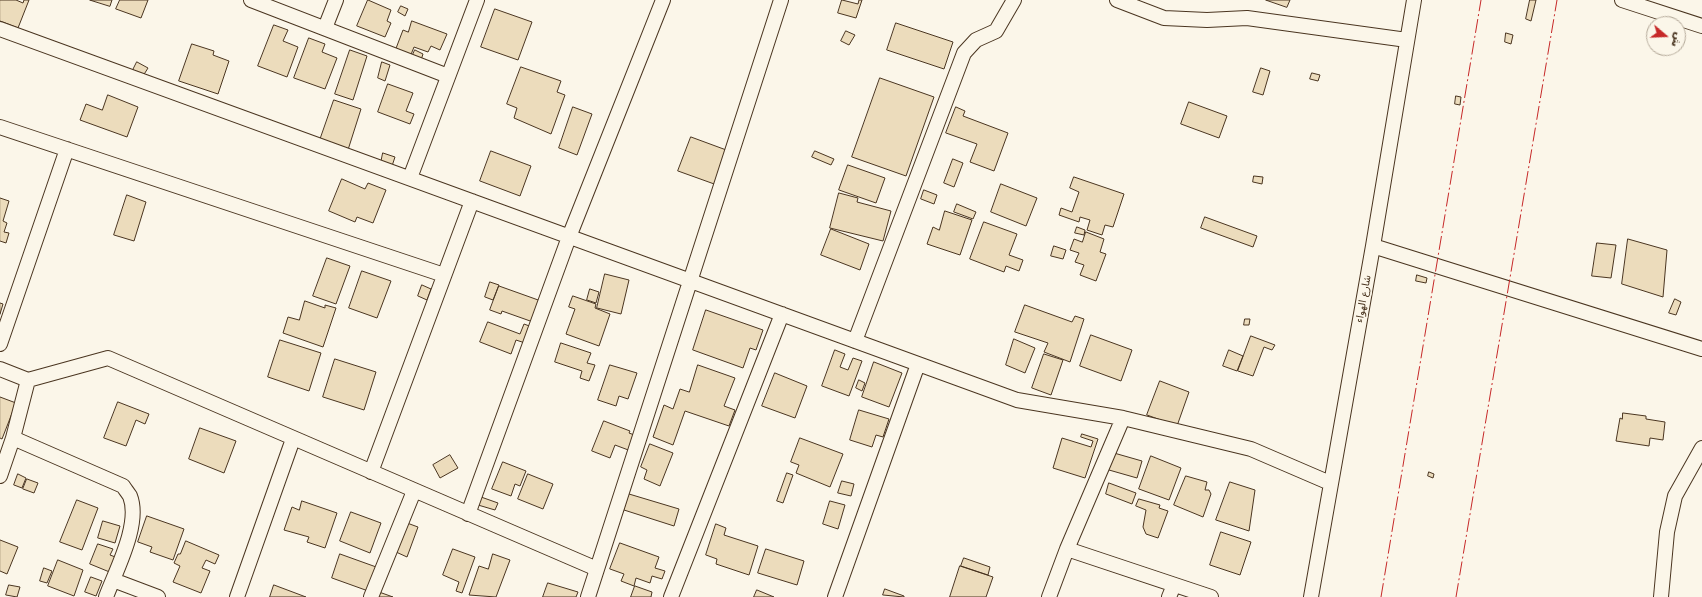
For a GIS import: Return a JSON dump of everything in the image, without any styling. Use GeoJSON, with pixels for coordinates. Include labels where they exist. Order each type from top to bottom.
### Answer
{"type":"FeatureCollection","features":[{"type":"Feature","properties":{"kind":"street"},"geometry":{"type":"LineString","coordinates":[[251,0],[448,76]]}},
{"type":"Feature","properties":{"kind":"street"},"geometry":{"type":"LineString","coordinates":[[325,28],[336,0]]}},
{"type":"Feature","properties":{"kind":"street"},"geometry":{"type":"LineString","coordinates":[[410,178],[477,0]]}},
{"type":"Feature","properties":{"kind":"street"},"geometry":{"type":"LineString","coordinates":[[468,514],[569,237],[663,0]]}},
{"type":"Feature","properties":{"kind":"street"},"geometry":{"type":"LineString","coordinates":[[588,597],[781,0]]}},
{"type":"Feature","properties":{"kind":"street"},"geometry":{"type":"LineString","coordinates":[[855,341],[964,53],[976,40],[996,31],[1014,0]]}},
{"type":"Feature","properties":{"kind":"street"},"geometry":{"type":"LineString","coordinates":[[1117,0],[1164,18],[1208,20],[1247,18],[1407,40]]}},
{"type":"Feature","properties":{"kind":"street","name":"شارع الهواء"},"geometry":{"type":"LineString","coordinates":[[1311,597],[1373,246],[1414,0]]}},
{"type":"Feature","properties":{"kind":"street"},"geometry":{"type":"LineString","coordinates":[[1622,0],[1702,26]]}},
{"type":"Feature","properties":{"kind":"street"},"geometry":{"type":"LineString","coordinates":[[0,29],[1016,400],[1123,418],[1251,449],[1330,483]]}},
{"type":"Feature","properties":{"kind":"street"},"geometry":{"type":"LineString","coordinates":[[0,127],[444,275]]}},
{"type":"Feature","properties":{"kind":"street"},"geometry":{"type":"LineString","coordinates":[[0,344],[67,149]]}},
{"type":"Feature","properties":{"kind":"street"},"geometry":{"type":"LineString","coordinates":[[371,472],[472,201]]}},
{"type":"Feature","properties":{"kind":"street"},"geometry":{"type":"LineString","coordinates":[[1373,246],[1702,349]]}},
{"type":"Feature","properties":{"kind":"street"},"geometry":{"type":"LineString","coordinates":[[671,597],[782,314]]}},
{"type":"Feature","properties":{"kind":"street"},"geometry":{"type":"LineString","coordinates":[[0,369],[28,380],[108,358],[597,569]]}},
{"type":"Feature","properties":{"kind":"street"},"geometry":{"type":"LineString","coordinates":[[835,597],[918,364]]}},
{"type":"Feature","properties":{"kind":"street"},"geometry":{"type":"LineString","coordinates":[[0,476],[13,438],[28,380]]}},
{"type":"Feature","properties":{"kind":"street"},"geometry":{"type":"LineString","coordinates":[[1049,597],[1067,549],[1123,418]]}},
{"type":"Feature","properties":{"kind":"street"},"geometry":{"type":"LineString","coordinates":[[13,438],[123,486],[130,496],[132,508],[132,527],[106,597]]}},
{"type":"Feature","properties":{"kind":"street"},"geometry":{"type":"LineString","coordinates":[[237,597],[293,439]]}},
{"type":"Feature","properties":{"kind":"street"},"geometry":{"type":"LineString","coordinates":[[1661,597],[1667,532],[1675,496],[1702,448]]}},
{"type":"Feature","properties":{"kind":"street"},"geometry":{"type":"LineString","coordinates":[[371,597],[414,491]]}},
{"type":"Feature","properties":{"kind":"street"},"geometry":{"type":"LineString","coordinates":[[1067,549],[1172,591],[1211,597]]}},
{"type":"Feature","properties":{"kind":"street"},"geometry":{"type":"LineString","coordinates":[[113,580],[158,597]]}},
{"type":"Feature","properties":{"kind":"building"},"geometry":{"type":"Polygon","coordinates":[[[0,0],[16,0],[23,3],[24,0],[29,0],[18,28],[0,21],[0,0]]]}},
{"type":"Feature","properties":{"kind":"building"},"geometry":{"type":"Polygon","coordinates":[[[90,0],[112,0],[110,6],[90,0]]]}},
{"type":"Feature","properties":{"kind":"building"},"geometry":{"type":"Polygon","coordinates":[[[120,0],[148,0],[141,18],[116,9],[120,0]]]}},
{"type":"Feature","properties":{"kind":"building"},"geometry":{"type":"Polygon","coordinates":[[[368,0],[391,10],[387,21],[391,23],[385,37],[357,26],[368,0]]]}},
{"type":"Feature","properties":{"kind":"building"},"geometry":{"type":"Polygon","coordinates":[[[842,0],[858,4],[859,0],[862,0],[856,18],[838,13],[842,0]]]}},
{"type":"Feature","properties":{"kind":"building"},"geometry":{"type":"Polygon","coordinates":[[[1266,0],[1290,0],[1287,7],[1266,0]]]}},
{"type":"Feature","properties":{"kind":"building"},"geometry":{"type":"Polygon","coordinates":[[[1530,0],[1536,0],[1531,21],[1526,19],[1530,0]]]}},
{"type":"Feature","properties":{"kind":"building"},"geometry":{"type":"Polygon","coordinates":[[[401,6],[408,9],[405,16],[398,12],[401,6]]]}},
{"type":"Feature","properties":{"kind":"building"},"geometry":{"type":"Polygon","coordinates":[[[495,9],[532,22],[518,60],[481,47],[495,9]]]}},
{"type":"Feature","properties":{"kind":"building"},"geometry":{"type":"Polygon","coordinates":[[[412,21],[447,34],[440,50],[431,46],[428,52],[414,47],[410,57],[395,51],[403,30],[408,32],[412,21]]]}},
{"type":"Feature","properties":{"kind":"building"},"geometry":{"type":"Polygon","coordinates":[[[896,23],[953,42],[944,69],[887,50],[896,23]]]}},
{"type":"Feature","properties":{"kind":"building"},"geometry":{"type":"Polygon","coordinates":[[[274,25],[288,30],[283,41],[298,47],[287,77],[258,66],[274,25]]]}},
{"type":"Feature","properties":{"kind":"building"},"geometry":{"type":"Polygon","coordinates":[[[846,31],[855,35],[849,45],[841,41],[846,31]]]}},
{"type":"Feature","properties":{"kind":"building"},"geometry":{"type":"Polygon","coordinates":[[[1506,33],[1513,35],[1511,44],[1505,42],[1506,33]]]}},
{"type":"Feature","properties":{"kind":"building"},"geometry":{"type":"Polygon","coordinates":[[[309,38],[325,44],[322,52],[337,58],[325,89],[294,78],[309,38]]]}},
{"type":"Feature","properties":{"kind":"building"},"geometry":{"type":"Polygon","coordinates":[[[192,44],[214,51],[213,55],[229,61],[218,94],[179,81],[192,44]]]}},
{"type":"Feature","properties":{"kind":"building"},"geometry":{"type":"Polygon","coordinates":[[[350,50],[367,56],[353,100],[335,94],[350,50]]]}},
{"type":"Feature","properties":{"kind":"building"},"geometry":{"type":"Polygon","coordinates":[[[415,50],[423,54],[420,63],[411,59],[415,50]]]}},
{"type":"Feature","properties":{"kind":"building"},"geometry":{"type":"Polygon","coordinates":[[[137,62],[148,68],[143,76],[133,70],[137,62]]]}},
{"type":"Feature","properties":{"kind":"building"},"geometry":{"type":"Polygon","coordinates":[[[382,62],[390,65],[385,81],[378,78],[382,62]]]}},
{"type":"Feature","properties":{"kind":"building"},"geometry":{"type":"Polygon","coordinates":[[[521,67],[561,81],[557,92],[565,95],[551,134],[514,118],[517,108],[507,104],[521,67]]]}},
{"type":"Feature","properties":{"kind":"building"},"geometry":{"type":"Polygon","coordinates":[[[1261,68],[1270,71],[1263,95],[1253,92],[1261,68]]]}},
{"type":"Feature","properties":{"kind":"building"},"geometry":{"type":"Polygon","coordinates":[[[1312,73],[1320,75],[1318,81],[1310,79],[1312,73]]]}},
{"type":"Feature","properties":{"kind":"building"},"geometry":{"type":"Polygon","coordinates":[[[880,78],[934,97],[906,176],[852,157],[880,78]]]}},
{"type":"Feature","properties":{"kind":"building"},"geometry":{"type":"Polygon","coordinates":[[[388,84],[413,93],[406,111],[414,114],[410,124],[378,112],[388,84]]]}},
{"type":"Feature","properties":{"kind":"building"},"geometry":{"type":"Polygon","coordinates":[[[108,95],[138,107],[127,137],[80,120],[86,104],[102,110],[108,95]]]}},
{"type":"Feature","properties":{"kind":"building"},"geometry":{"type":"Polygon","coordinates":[[[1456,96],[1461,97],[1460,105],[1455,104],[1456,96]]]}},
{"type":"Feature","properties":{"kind":"building"},"geometry":{"type":"Polygon","coordinates":[[[334,100],[361,109],[347,153],[319,143],[334,100]]]}},
{"type":"Feature","properties":{"kind":"building"},"geometry":{"type":"Polygon","coordinates":[[[1189,102],[1227,116],[1219,138],[1181,124],[1189,102]]]}},
{"type":"Feature","properties":{"kind":"building"},"geometry":{"type":"Polygon","coordinates":[[[573,107],[592,114],[577,155],[559,148],[573,107]]]}},
{"type":"Feature","properties":{"kind":"building"},"geometry":{"type":"Polygon","coordinates":[[[956,107],[965,111],[963,116],[1008,133],[994,171],[970,162],[977,144],[946,133],[956,107]]]}},
{"type":"Feature","properties":{"kind":"building"},"geometry":{"type":"Polygon","coordinates":[[[691,137],[729,151],[717,185],[678,171],[691,137]]]}},
{"type":"Feature","properties":{"kind":"building"},"geometry":{"type":"Polygon","coordinates":[[[491,151],[531,166],[520,196],[480,181],[491,151]]]}},
{"type":"Feature","properties":{"kind":"building"},"geometry":{"type":"Polygon","coordinates":[[[815,151],[834,159],[831,165],[812,157],[815,151]]]}},
{"type":"Feature","properties":{"kind":"building"},"geometry":{"type":"Polygon","coordinates":[[[383,153],[395,157],[392,166],[381,163],[383,153]]]}},
{"type":"Feature","properties":{"kind":"building"},"geometry":{"type":"Polygon","coordinates":[[[953,159],[963,163],[954,187],[944,183],[953,159]]]}},
{"type":"Feature","properties":{"kind":"building"},"geometry":{"type":"Polygon","coordinates":[[[848,165],[885,178],[876,203],[839,190],[848,165]]]}},
{"type":"Feature","properties":{"kind":"building"},"geometry":{"type":"Polygon","coordinates":[[[1254,176],[1263,177],[1262,184],[1253,182],[1254,176]]]}},
{"type":"Feature","properties":{"kind":"building"},"geometry":{"type":"Polygon","coordinates":[[[1074,177],[1124,194],[1113,227],[1105,225],[1102,235],[1087,230],[1090,220],[1080,217],[1079,222],[1059,215],[1061,208],[1072,212],[1079,192],[1070,188],[1074,177]]]}},
{"type":"Feature","properties":{"kind":"building"},"geometry":{"type":"Polygon","coordinates":[[[342,179],[365,189],[368,183],[386,190],[373,223],[357,217],[355,222],[329,211],[342,179]]]}},
{"type":"Feature","properties":{"kind":"building"},"geometry":{"type":"Polygon","coordinates":[[[1001,184],[1037,198],[1026,226],[991,212],[1001,184]]]}},
{"type":"Feature","properties":{"kind":"building"},"geometry":{"type":"Polygon","coordinates":[[[924,190],[937,195],[934,204],[921,199],[924,190]]]}},
{"type":"Feature","properties":{"kind":"building"},"geometry":{"type":"Polygon","coordinates":[[[839,193],[858,198],[857,202],[891,211],[883,241],[830,228],[839,193]]]}},
{"type":"Feature","properties":{"kind":"building"},"geometry":{"type":"Polygon","coordinates":[[[127,195],[146,202],[134,241],[114,235],[127,195]]]}},
{"type":"Feature","properties":{"kind":"building"},"geometry":{"type":"Polygon","coordinates":[[[0,198],[9,201],[3,221],[7,223],[4,232],[9,233],[6,243],[0,241],[0,198]]]}},
{"type":"Feature","properties":{"kind":"building"},"geometry":{"type":"Polygon","coordinates":[[[957,204],[976,212],[973,219],[954,212],[957,204]]]}},
{"type":"Feature","properties":{"kind":"building"},"geometry":{"type":"Polygon","coordinates":[[[945,211],[972,220],[960,255],[927,244],[933,227],[939,230],[945,211]]]}},
{"type":"Feature","properties":{"kind":"building"},"geometry":{"type":"Polygon","coordinates":[[[1205,217],[1257,236],[1253,247],[1201,228],[1205,217]]]}},
{"type":"Feature","properties":{"kind":"building"},"geometry":{"type":"Polygon","coordinates":[[[984,222],[1017,234],[1009,255],[1023,260],[1019,271],[1006,266],[1004,272],[970,259],[984,222]]]}},
{"type":"Feature","properties":{"kind":"building"},"geometry":{"type":"Polygon","coordinates":[[[1077,227],[1085,230],[1084,235],[1075,233],[1077,227]]]}},
{"type":"Feature","properties":{"kind":"building"},"geometry":{"type":"Polygon","coordinates":[[[831,229],[869,244],[860,270],[821,255],[831,229]]]}},
{"type":"Feature","properties":{"kind":"building"},"geometry":{"type":"Polygon","coordinates":[[[1086,232],[1104,239],[1100,252],[1106,254],[1096,281],[1080,275],[1084,265],[1075,262],[1079,253],[1070,250],[1074,239],[1082,242],[1086,232]]]}},
{"type":"Feature","properties":{"kind":"building"},"geometry":{"type":"Polygon","coordinates":[[[1628,239],[1667,250],[1663,297],[1622,284],[1628,239]]]}},
{"type":"Feature","properties":{"kind":"building"},"geometry":{"type":"Polygon","coordinates":[[[1597,243],[1616,245],[1611,278],[1592,276],[1597,243]]]}},
{"type":"Feature","properties":{"kind":"building"},"geometry":{"type":"Polygon","coordinates":[[[1054,246],[1066,250],[1063,259],[1051,256],[1054,246]]]}},
{"type":"Feature","properties":{"kind":"building"},"geometry":{"type":"Polygon","coordinates":[[[327,258],[350,266],[336,304],[313,296],[327,258]]]}},
{"type":"Feature","properties":{"kind":"building"},"geometry":{"type":"Polygon","coordinates":[[[362,271],[391,281],[377,318],[349,308],[362,271]]]}},
{"type":"Feature","properties":{"kind":"building"},"geometry":{"type":"Polygon","coordinates":[[[605,274],[629,280],[621,314],[597,308],[605,274]]]}},
{"type":"Feature","properties":{"kind":"building"},"geometry":{"type":"Polygon","coordinates":[[[1417,275],[1427,278],[1426,283],[1416,281],[1417,275]]]}},
{"type":"Feature","properties":{"kind":"building"},"geometry":{"type":"Polygon","coordinates":[[[490,282],[499,285],[493,300],[485,297],[490,282]]]}},
{"type":"Feature","properties":{"kind":"building"},"geometry":{"type":"Polygon","coordinates":[[[422,285],[431,289],[427,300],[418,296],[422,285]]]}},
{"type":"Feature","properties":{"kind":"building"},"geometry":{"type":"Polygon","coordinates":[[[499,286],[541,301],[533,322],[502,311],[501,314],[490,310],[499,286]]]}},
{"type":"Feature","properties":{"kind":"building"},"geometry":{"type":"Polygon","coordinates":[[[590,289],[599,292],[596,303],[587,300],[590,289]]]}},
{"type":"Feature","properties":{"kind":"building"},"geometry":{"type":"Polygon","coordinates":[[[573,296],[596,304],[595,308],[610,314],[599,346],[566,334],[575,309],[569,307],[573,296]]]}},
{"type":"Feature","properties":{"kind":"building"},"geometry":{"type":"Polygon","coordinates":[[[1675,299],[1681,302],[1676,315],[1669,313],[1675,299]]]}},
{"type":"Feature","properties":{"kind":"building"},"geometry":{"type":"Polygon","coordinates":[[[305,301],[325,308],[325,305],[336,308],[323,347],[283,333],[288,317],[299,320],[305,301]]]}},
{"type":"Feature","properties":{"kind":"building"},"geometry":{"type":"Polygon","coordinates":[[[0,303],[3,304],[0,314],[0,303]]]}},
{"type":"Feature","properties":{"kind":"building"},"geometry":{"type":"Polygon","coordinates":[[[1025,305],[1072,322],[1075,316],[1084,319],[1070,362],[1044,352],[1048,343],[1015,332],[1025,305]]]}},
{"type":"Feature","properties":{"kind":"building"},"geometry":{"type":"Polygon","coordinates":[[[706,310],[763,330],[756,350],[750,348],[743,368],[693,350],[706,310]]]}},
{"type":"Feature","properties":{"kind":"building"},"geometry":{"type":"Polygon","coordinates":[[[1245,319],[1250,319],[1249,325],[1244,325],[1245,319]]]}},
{"type":"Feature","properties":{"kind":"building"},"geometry":{"type":"Polygon","coordinates":[[[488,322],[520,334],[524,324],[532,327],[525,343],[516,340],[511,354],[480,342],[488,322]]]}},
{"type":"Feature","properties":{"kind":"building"},"geometry":{"type":"Polygon","coordinates":[[[1091,335],[1132,350],[1121,381],[1080,366],[1091,335]]]}},
{"type":"Feature","properties":{"kind":"building"},"geometry":{"type":"Polygon","coordinates":[[[1251,336],[1275,345],[1272,350],[1264,347],[1253,376],[1238,371],[1251,336]]]}},
{"type":"Feature","properties":{"kind":"building"},"geometry":{"type":"Polygon","coordinates":[[[1014,339],[1035,348],[1025,373],[1006,365],[1014,339]]]}},
{"type":"Feature","properties":{"kind":"building"},"geometry":{"type":"Polygon","coordinates":[[[280,340],[321,353],[309,391],[268,377],[280,340]]]}},
{"type":"Feature","properties":{"kind":"building"},"geometry":{"type":"Polygon","coordinates":[[[561,343],[591,353],[587,363],[595,365],[589,381],[580,378],[582,371],[555,362],[561,343]]]}},
{"type":"Feature","properties":{"kind":"building"},"geometry":{"type":"Polygon","coordinates":[[[835,350],[845,354],[840,367],[848,370],[853,358],[862,361],[849,396],[822,386],[835,350]]]}},
{"type":"Feature","properties":{"kind":"building"},"geometry":{"type":"Polygon","coordinates":[[[1229,350],[1243,356],[1237,371],[1223,366],[1229,350]]]}},
{"type":"Feature","properties":{"kind":"building"},"geometry":{"type":"Polygon","coordinates":[[[1044,354],[1063,360],[1051,395],[1032,388],[1044,354]]]}},
{"type":"Feature","properties":{"kind":"building"},"geometry":{"type":"Polygon","coordinates":[[[335,359],[376,372],[364,410],[323,397],[335,359]]]}},
{"type":"Feature","properties":{"kind":"building"},"geometry":{"type":"Polygon","coordinates":[[[874,362],[902,373],[889,407],[862,397],[874,362]]]}},
{"type":"Feature","properties":{"kind":"building"},"geometry":{"type":"Polygon","coordinates":[[[610,365],[637,373],[628,399],[619,396],[616,406],[598,400],[610,365]]]}},
{"type":"Feature","properties":{"kind":"building"},"geometry":{"type":"Polygon","coordinates":[[[698,365],[735,378],[724,406],[735,410],[729,426],[685,411],[673,445],[653,437],[664,405],[673,409],[680,389],[689,392],[698,365]]]}},
{"type":"Feature","properties":{"kind":"building"},"geometry":{"type":"Polygon","coordinates":[[[775,373],[807,386],[795,418],[762,406],[775,373]]]}},
{"type":"Feature","properties":{"kind":"building"},"geometry":{"type":"Polygon","coordinates":[[[859,380],[865,383],[862,391],[856,388],[859,380]]]}},
{"type":"Feature","properties":{"kind":"building"},"geometry":{"type":"Polygon","coordinates":[[[1160,381],[1189,392],[1177,426],[1147,415],[1160,381]]]}},
{"type":"Feature","properties":{"kind":"building"},"geometry":{"type":"Polygon","coordinates":[[[0,397],[16,403],[2,439],[0,438],[0,397]]]}},
{"type":"Feature","properties":{"kind":"building"},"geometry":{"type":"Polygon","coordinates":[[[118,402],[149,414],[145,424],[136,420],[126,446],[104,438],[118,402]]]}},
{"type":"Feature","properties":{"kind":"building"},"geometry":{"type":"Polygon","coordinates":[[[859,410],[889,419],[883,437],[876,435],[872,447],[850,440],[859,410]]]}},
{"type":"Feature","properties":{"kind":"building"},"geometry":{"type":"Polygon","coordinates":[[[1623,413],[1646,416],[1646,419],[1665,422],[1663,440],[1650,438],[1649,446],[1616,441],[1620,418],[1622,419],[1623,413]]]}},
{"type":"Feature","properties":{"kind":"building"},"geometry":{"type":"Polygon","coordinates":[[[604,421],[630,431],[629,433],[637,436],[631,451],[615,445],[610,458],[592,451],[604,421]]]}},
{"type":"Feature","properties":{"kind":"building"},"geometry":{"type":"Polygon","coordinates":[[[200,428],[236,441],[224,473],[189,459],[200,428]]]}},
{"type":"Feature","properties":{"kind":"building"},"geometry":{"type":"Polygon","coordinates":[[[1082,434],[1098,439],[1085,478],[1053,468],[1062,438],[1091,447],[1093,441],[1081,437],[1082,434]]]}},
{"type":"Feature","properties":{"kind":"building"},"geometry":{"type":"Polygon","coordinates":[[[800,438],[843,454],[830,487],[796,473],[799,465],[791,462],[800,438]]]}},
{"type":"Feature","properties":{"kind":"building"},"geometry":{"type":"Polygon","coordinates":[[[650,444],[673,453],[660,486],[644,479],[647,470],[641,467],[650,444]]]}},
{"type":"Feature","properties":{"kind":"building"},"geometry":{"type":"Polygon","coordinates":[[[1114,453],[1142,461],[1137,478],[1109,470],[1114,453]]]}},
{"type":"Feature","properties":{"kind":"building"},"geometry":{"type":"Polygon","coordinates":[[[450,455],[458,468],[440,478],[433,465],[450,455]]]}},
{"type":"Feature","properties":{"kind":"building"},"geometry":{"type":"Polygon","coordinates":[[[1151,456],[1181,468],[1169,500],[1139,489],[1151,456]]]}},
{"type":"Feature","properties":{"kind":"building"},"geometry":{"type":"Polygon","coordinates":[[[503,462],[526,471],[520,486],[515,484],[511,496],[492,489],[503,462]]]}},
{"type":"Feature","properties":{"kind":"building"},"geometry":{"type":"Polygon","coordinates":[[[1429,472],[1434,474],[1433,478],[1428,476],[1429,472]]]}},
{"type":"Feature","properties":{"kind":"building"},"geometry":{"type":"Polygon","coordinates":[[[787,473],[793,475],[783,503],[777,501],[787,473]]]}},
{"type":"Feature","properties":{"kind":"building"},"geometry":{"type":"Polygon","coordinates":[[[18,474],[26,478],[22,488],[14,485],[18,474]]]}},
{"type":"Feature","properties":{"kind":"building"},"geometry":{"type":"Polygon","coordinates":[[[528,474],[553,484],[543,509],[518,499],[528,474]]]}},
{"type":"Feature","properties":{"kind":"building"},"geometry":{"type":"Polygon","coordinates":[[[1186,476],[1207,482],[1205,490],[1209,490],[1211,494],[1203,517],[1174,505],[1186,476]]]}},
{"type":"Feature","properties":{"kind":"building"},"geometry":{"type":"Polygon","coordinates":[[[27,479],[38,483],[34,493],[23,489],[27,479]]]}},
{"type":"Feature","properties":{"kind":"building"},"geometry":{"type":"Polygon","coordinates":[[[842,481],[854,484],[851,496],[838,493],[842,481]]]}},
{"type":"Feature","properties":{"kind":"building"},"geometry":{"type":"Polygon","coordinates":[[[1230,482],[1255,490],[1249,531],[1216,520],[1230,482]]]}},
{"type":"Feature","properties":{"kind":"building"},"geometry":{"type":"Polygon","coordinates":[[[1109,483],[1136,493],[1132,504],[1106,494],[1109,483]]]}},
{"type":"Feature","properties":{"kind":"building"},"geometry":{"type":"Polygon","coordinates":[[[629,494],[679,509],[674,526],[624,510],[629,494]]]}},
{"type":"Feature","properties":{"kind":"building"},"geometry":{"type":"Polygon","coordinates":[[[481,497],[498,503],[495,510],[478,505],[481,497]]]}},
{"type":"Feature","properties":{"kind":"building"},"geometry":{"type":"Polygon","coordinates":[[[1139,499],[1160,505],[1159,508],[1168,511],[1158,538],[1146,534],[1143,527],[1146,510],[1136,506],[1139,499]]]}},
{"type":"Feature","properties":{"kind":"building"},"geometry":{"type":"Polygon","coordinates":[[[77,500],[98,508],[82,550],[60,542],[77,500]]]}},
{"type":"Feature","properties":{"kind":"building"},"geometry":{"type":"Polygon","coordinates":[[[302,501],[337,513],[325,548],[307,542],[309,537],[284,530],[292,507],[299,510],[302,501]]]}},
{"type":"Feature","properties":{"kind":"building"},"geometry":{"type":"Polygon","coordinates":[[[830,501],[845,505],[838,529],[823,524],[830,501]]]}},
{"type":"Feature","properties":{"kind":"building"},"geometry":{"type":"Polygon","coordinates":[[[351,512],[381,523],[370,553],[340,541],[351,512]]]}},
{"type":"Feature","properties":{"kind":"building"},"geometry":{"type":"Polygon","coordinates":[[[147,516],[184,529],[173,560],[150,552],[152,547],[138,542],[147,516]]]}},
{"type":"Feature","properties":{"kind":"building"},"geometry":{"type":"Polygon","coordinates":[[[103,521],[120,526],[115,543],[98,538],[103,521]]]}},
{"type":"Feature","properties":{"kind":"building"},"geometry":{"type":"Polygon","coordinates":[[[407,523],[418,527],[407,557],[396,552],[407,523]]]}},
{"type":"Feature","properties":{"kind":"building"},"geometry":{"type":"Polygon","coordinates":[[[716,524],[726,528],[724,535],[758,546],[749,575],[716,564],[717,559],[706,555],[716,524]]]}},
{"type":"Feature","properties":{"kind":"building"},"geometry":{"type":"Polygon","coordinates":[[[1221,532],[1251,542],[1240,575],[1210,565],[1221,532]]]}},
{"type":"Feature","properties":{"kind":"building"},"geometry":{"type":"Polygon","coordinates":[[[0,540],[18,547],[7,574],[0,571],[0,540]]]}},
{"type":"Feature","properties":{"kind":"building"},"geometry":{"type":"Polygon","coordinates":[[[186,541],[219,555],[215,564],[206,560],[202,568],[210,571],[201,593],[173,582],[180,566],[174,563],[186,541]]]}},
{"type":"Feature","properties":{"kind":"building"},"geometry":{"type":"Polygon","coordinates":[[[620,543],[659,557],[655,568],[665,571],[662,579],[652,576],[650,583],[636,578],[634,586],[621,581],[624,574],[610,569],[620,543]]]}},
{"type":"Feature","properties":{"kind":"building"},"geometry":{"type":"Polygon","coordinates":[[[98,544],[113,549],[110,555],[118,558],[112,573],[90,564],[98,544]]]}},
{"type":"Feature","properties":{"kind":"building"},"geometry":{"type":"Polygon","coordinates":[[[453,549],[475,557],[462,593],[456,591],[459,582],[443,575],[453,549]]]}},
{"type":"Feature","properties":{"kind":"building"},"geometry":{"type":"Polygon","coordinates":[[[766,549],[804,561],[797,585],[758,573],[766,549]]]}},
{"type":"Feature","properties":{"kind":"building"},"geometry":{"type":"Polygon","coordinates":[[[340,554],[379,568],[371,592],[332,578],[340,554]]]}},
{"type":"Feature","properties":{"kind":"building"},"geometry":{"type":"Polygon","coordinates":[[[493,554],[510,560],[496,597],[469,595],[479,566],[488,569],[493,554]]]}},
{"type":"Feature","properties":{"kind":"building"},"geometry":{"type":"Polygon","coordinates":[[[964,558],[990,567],[988,575],[961,566],[964,558]]]}},
{"type":"Feature","properties":{"kind":"building"},"geometry":{"type":"Polygon","coordinates":[[[58,560],[83,570],[74,596],[48,586],[58,560]]]}},
{"type":"Feature","properties":{"kind":"building"},"geometry":{"type":"Polygon","coordinates":[[[960,566],[993,577],[986,597],[950,597],[960,566]]]}},
{"type":"Feature","properties":{"kind":"building"},"geometry":{"type":"Polygon","coordinates":[[[44,568],[52,571],[47,583],[40,581],[44,568]]]}},
{"type":"Feature","properties":{"kind":"building"},"geometry":{"type":"Polygon","coordinates":[[[91,577],[102,581],[96,596],[85,592],[91,577]]]}},
{"type":"Feature","properties":{"kind":"building"},"geometry":{"type":"Polygon","coordinates":[[[548,583],[578,592],[576,597],[543,597],[548,583]]]}},
{"type":"Feature","properties":{"kind":"building"},"geometry":{"type":"Polygon","coordinates":[[[9,585],[20,587],[17,597],[6,595],[9,585]]]}},
{"type":"Feature","properties":{"kind":"building"},"geometry":{"type":"Polygon","coordinates":[[[274,585],[306,597],[270,597],[274,585]]]}},
{"type":"Feature","properties":{"kind":"building"},"geometry":{"type":"Polygon","coordinates":[[[635,586],[652,592],[651,597],[631,597],[635,586]]]}},
{"type":"Feature","properties":{"kind":"building"},"geometry":{"type":"Polygon","coordinates":[[[885,589],[904,596],[904,597],[883,595],[885,589]]]}},
{"type":"Feature","properties":{"kind":"building"},"geometry":{"type":"Polygon","coordinates":[[[757,590],[774,597],[754,597],[757,590]]]}},
{"type":"Feature","properties":{"kind":"building"},"geometry":{"type":"Polygon","coordinates":[[[379,592],[393,597],[378,597],[379,592]]]}},
{"type":"Feature","properties":{"kind":"power"},"geometry":{"type":"LineString","coordinates":[[1381,597],[1481,0]]}},
{"type":"Feature","properties":{"kind":"power"},"geometry":{"type":"LineString","coordinates":[[1456,597],[1557,0]]}}]}
